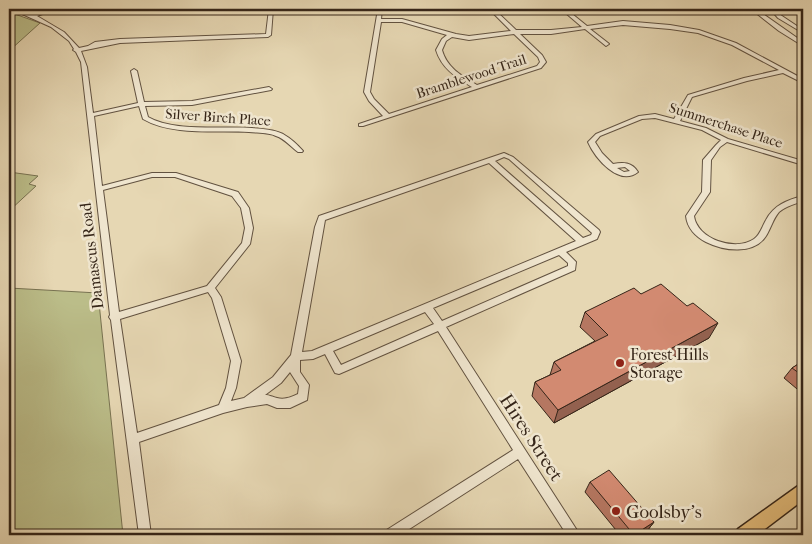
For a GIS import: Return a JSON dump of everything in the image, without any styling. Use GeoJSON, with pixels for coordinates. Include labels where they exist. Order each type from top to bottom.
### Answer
{"type":"FeatureCollection","features":[{"type":"Feature","properties":{"kind":"main road"},"geometry":{"type":"LineString","coordinates":[[744,535],[803,491]]}},
{"type":"Feature","properties":{"kind":"street","name":"Damascus Road"},"geometry":{"type":"LineString","coordinates":[[13,9],[33,16],[50,25],[71,41],[82,58],[91,115],[114,317],[134,439],[145,535]]}},
{"type":"Feature","properties":{"kind":"street"},"geometry":{"type":"LineString","coordinates":[[33,16],[54,9]]}},
{"type":"Feature","properties":{"kind":"street"},"geometry":{"type":"LineString","coordinates":[[76,50],[120,41],[268,35],[271,9]]}},
{"type":"Feature","properties":{"kind":"street"},"geometry":{"type":"LineString","coordinates":[[380,9],[367,92],[371,100],[387,116]]}},
{"type":"Feature","properties":{"kind":"street","name":"Bramblewood Trail"},"geometry":{"type":"LineString","coordinates":[[361,125],[539,67],[543,62],[540,56],[491,9]]}},
{"type":"Feature","properties":{"kind":"street"},"geometry":{"type":"LineString","coordinates":[[563,9],[606,44]]}},
{"type":"Feature","properties":{"kind":"street"},"geometry":{"type":"LineString","coordinates":[[753,9],[803,44]]}},
{"type":"Feature","properties":{"kind":"street"},"geometry":{"type":"LineString","coordinates":[[772,9],[802,30]]}},
{"type":"Feature","properties":{"kind":"street"},"geometry":{"type":"LineString","coordinates":[[378,20],[402,21],[451,35],[480,37],[516,32],[551,32],[630,23],[685,29],[734,44],[803,81]]}},
{"type":"Feature","properties":{"kind":"street"},"geometry":{"type":"LineString","coordinates":[[781,30],[802,30]]}},
{"type":"Feature","properties":{"kind":"street"},"geometry":{"type":"LineString","coordinates":[[451,35],[444,40],[439,50],[441,60],[453,73],[476,87]]}},
{"type":"Feature","properties":{"kind":"street"},"geometry":{"type":"LineString","coordinates":[[134,71],[142,104]]}},
{"type":"Feature","properties":{"kind":"street"},"geometry":{"type":"LineString","coordinates":[[676,121],[690,96],[754,77],[784,71]]}},
{"type":"Feature","properties":{"kind":"street"},"geometry":{"type":"LineString","coordinates":[[91,115],[142,104],[192,103],[269,89]]}},
{"type":"Feature","properties":{"kind":"street","name":"Silver Birch Place"},"geometry":{"type":"LineString","coordinates":[[142,104],[145,118],[149,122],[165,128],[256,130],[277,133],[300,150]]}},
{"type":"Feature","properties":{"kind":"street","name":"Summerchase Place"},"geometry":{"type":"LineString","coordinates":[[613,166],[591,142],[595,137],[645,116],[676,121],[704,130],[726,140],[803,163]]}},
{"type":"Feature","properties":{"kind":"street"},"geometry":{"type":"LineString","coordinates":[[726,140],[718,146],[707,160],[706,192],[690,216],[692,224],[701,235],[716,243],[734,246],[750,245],[762,236],[773,215],[780,208],[803,198]]}},
{"type":"Feature","properties":{"kind":"street"},"geometry":{"type":"LineString","coordinates":[[134,439],[223,408],[247,402],[268,399],[277,403],[290,403],[303,397],[304,385],[295,375],[293,364],[296,356],[319,227],[322,218],[329,214],[504,156],[512,158],[594,228],[596,234],[582,242],[312,355],[296,356],[277,380],[247,402]]}},
{"type":"Feature","properties":{"kind":"street"},"geometry":{"type":"LineString","coordinates":[[490,160],[582,242]]}},
{"type":"Feature","properties":{"kind":"street"},"geometry":{"type":"LineString","coordinates":[[99,188],[152,175],[176,175],[235,194],[245,208],[249,228],[246,244],[210,288],[114,317]]}},
{"type":"Feature","properties":{"kind":"street"},"geometry":{"type":"LineString","coordinates":[[327,349],[339,370],[572,268],[572,262],[560,251]]}},
{"type":"Feature","properties":{"kind":"street"},"geometry":{"type":"LineString","coordinates":[[210,288],[216,297],[236,361],[231,388],[223,408]]}},
{"type":"Feature","properties":{"kind":"street","name":"Hires Street"},"geometry":{"type":"LineString","coordinates":[[427,307],[574,535]]}},
{"type":"Feature","properties":{"kind":"street"},"geometry":{"type":"LineString","coordinates":[[389,535],[519,452]]}},
{"type":"Feature","properties":{"kind":"green space"},"geometry":{"type":"Polygon","coordinates":[[[9,12],[40,23],[9,51],[9,12]]]}},
{"type":"Feature","properties":{"kind":"green space"},"geometry":{"type":"Polygon","coordinates":[[[9,172],[38,176],[29,184],[36,186],[9,211],[9,172]]]}},
{"type":"Feature","properties":{"kind":"green space"},"geometry":{"type":"Polygon","coordinates":[[[9,288],[98,293],[123,535],[9,535],[9,288]]]}},
{"type":"Feature","properties":{"kind":"building","name":"Forest Hills Storage"},"geometry":{"type":"Polygon","coordinates":[[[661,284],[687,306],[693,303],[718,323],[558,410],[535,382],[561,370],[554,362],[608,335],[585,312],[634,288],[641,294],[661,284]]]}},
{"type":"Feature","properties":{"kind":"building"},"geometry":{"type":"Polygon","coordinates":[[[803,361],[803,376],[792,368],[803,361]]]}},
{"type":"Feature","properties":{"kind":"building"},"geometry":{"type":"Polygon","coordinates":[[[609,470],[654,522],[634,535],[590,482],[609,470]]]}},
{"type":"Feature","properties":{"kind":"place","name":"Forest Hills Storage"},"geometry":{"type":"Point","coordinates":[620,363]}},
{"type":"Feature","properties":{"kind":"place","name":"Goolsby's"},"geometry":{"type":"Point","coordinates":[616,511]}}]}
